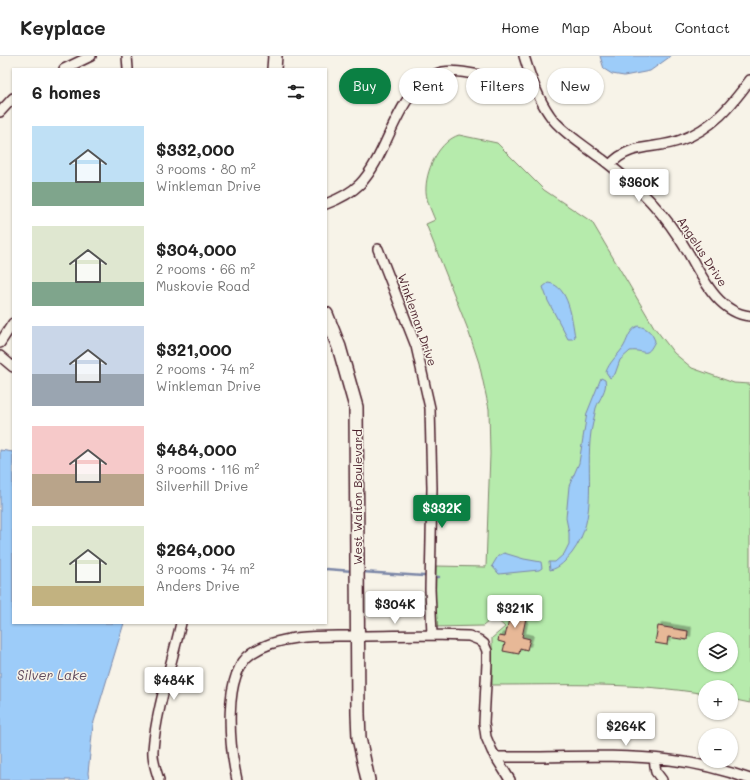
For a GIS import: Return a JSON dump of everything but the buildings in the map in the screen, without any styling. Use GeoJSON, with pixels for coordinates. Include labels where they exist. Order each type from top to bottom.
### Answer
{"type":"FeatureCollection","features":[{"type":"Feature","properties":{"kind":"main road"},"geometry":{"type":"LineString","coordinates":[[274,68],[275,56]]}},
{"type":"Feature","properties":{"kind":"main road","name":"West Walton Boulevard"},"geometry":{"type":"LineString","coordinates":[[327,317],[339,347],[356,407],[359,738],[368,780]]}},
{"type":"Feature","properties":{"kind":"street"},"geometry":{"type":"LineString","coordinates":[[66,68],[92,56]]}},
{"type":"Feature","properties":{"kind":"street"},"geometry":{"type":"LineString","coordinates":[[127,56],[128,68]]}},
{"type":"Feature","properties":{"kind":"street","name":"Angelus Drive"},"geometry":{"type":"LineString","coordinates":[[524,56],[528,68]]}},
{"type":"Feature","properties":{"kind":"street"},"geometry":{"type":"LineString","coordinates":[[327,204],[343,197],[361,183],[377,158],[413,90],[424,79],[438,73],[453,72],[466,74]]}},
{"type":"Feature","properties":{"kind":"street"},"geometry":{"type":"LineString","coordinates":[[610,165],[622,154],[680,141],[710,126],[727,110],[750,80]]}},
{"type":"Feature","properties":{"kind":"street","name":"Angelus Drive"},"geometry":{"type":"LineString","coordinates":[[539,95],[549,116],[649,198],[664,215],[700,275],[724,305],[740,315],[750,316]]}},
{"type":"Feature","properties":{"kind":"street"},"geometry":{"type":"LineString","coordinates":[[0,112],[12,99]]}},
{"type":"Feature","properties":{"kind":"street","name":"Winkleman Drive"},"geometry":{"type":"LineString","coordinates":[[378,249],[416,346],[430,408],[432,488],[430,589],[432,635]]}},
{"type":"Feature","properties":{"kind":"street"},"geometry":{"type":"LineString","coordinates":[[0,343],[12,325]]}},
{"type":"Feature","properties":{"kind":"street"},"geometry":{"type":"LineString","coordinates":[[0,356],[12,366]]}},
{"type":"Feature","properties":{"kind":"street"},"geometry":{"type":"LineString","coordinates":[[159,780],[155,768],[153,751],[157,724],[181,624]]}},
{"type":"Feature","properties":{"kind":"street"},"geometry":{"type":"LineString","coordinates":[[237,780],[233,762],[230,706],[236,679],[242,664],[252,653],[282,640],[326,636],[432,635],[469,636],[484,644],[487,651],[488,663],[484,723],[486,737],[495,757],[510,780]]}},
{"type":"Feature","properties":{"kind":"street"},"geometry":{"type":"LineString","coordinates":[[495,757],[654,759],[697,764],[721,769],[750,778]]}},
{"type":"Feature","properties":{"kind":"street"},"geometry":{"type":"LineString","coordinates":[[654,759],[656,772],[662,780]]}},
{"type":"Feature","properties":{"kind":"green space"},"geometry":{"type":"Polygon","coordinates":[[[459,135],[497,143],[544,190],[592,222],[654,327],[674,353],[692,368],[734,383],[750,384],[750,703],[738,700],[738,680],[698,680],[698,693],[625,686],[492,685],[492,638],[505,627],[494,617],[483,626],[435,627],[436,566],[486,567],[490,454],[489,409],[479,363],[467,327],[426,224],[435,220],[426,195],[427,179],[432,163],[440,149],[446,143],[459,135]]]}},
{"type":"Feature","properties":{"kind":"water"},"geometry":{"type":"Polygon","coordinates":[[[600,56],[671,56],[650,71],[624,76],[612,74],[604,68],[600,56]]]}},
{"type":"Feature","properties":{"kind":"water"},"geometry":{"type":"Polygon","coordinates":[[[548,283],[555,285],[565,296],[571,313],[575,337],[573,339],[568,339],[548,301],[543,287],[548,283]]]}},
{"type":"Feature","properties":{"kind":"water"},"geometry":{"type":"Polygon","coordinates":[[[638,326],[649,331],[655,341],[652,347],[647,352],[630,351],[620,360],[615,374],[610,378],[606,372],[609,366],[624,346],[632,330],[638,326]]]}},
{"type":"Feature","properties":{"kind":"water"},"geometry":{"type":"Polygon","coordinates":[[[601,378],[605,380],[606,383],[603,394],[596,408],[591,432],[589,495],[586,525],[572,553],[560,566],[550,570],[549,562],[555,562],[564,554],[569,544],[569,533],[566,518],[569,486],[579,463],[587,413],[601,378]]]}},
{"type":"Feature","properties":{"kind":"water","name":"Silver Lake"},"geometry":{"type":"Polygon","coordinates":[[[0,450],[12,452],[12,624],[124,624],[93,725],[88,773],[89,780],[0,780],[0,450]]]}},
{"type":"Feature","properties":{"kind":"water"},"geometry":{"type":"Polygon","coordinates":[[[504,553],[541,562],[542,568],[539,570],[499,574],[492,566],[498,556],[504,553]]]}},
{"type":"Feature","properties":{"kind":"waterway"},"geometry":{"type":"LineString","coordinates":[[327,569],[353,571]]}},
{"type":"Feature","properties":{"kind":"waterway"},"geometry":{"type":"LineString","coordinates":[[362,572],[439,577]]}}]}
